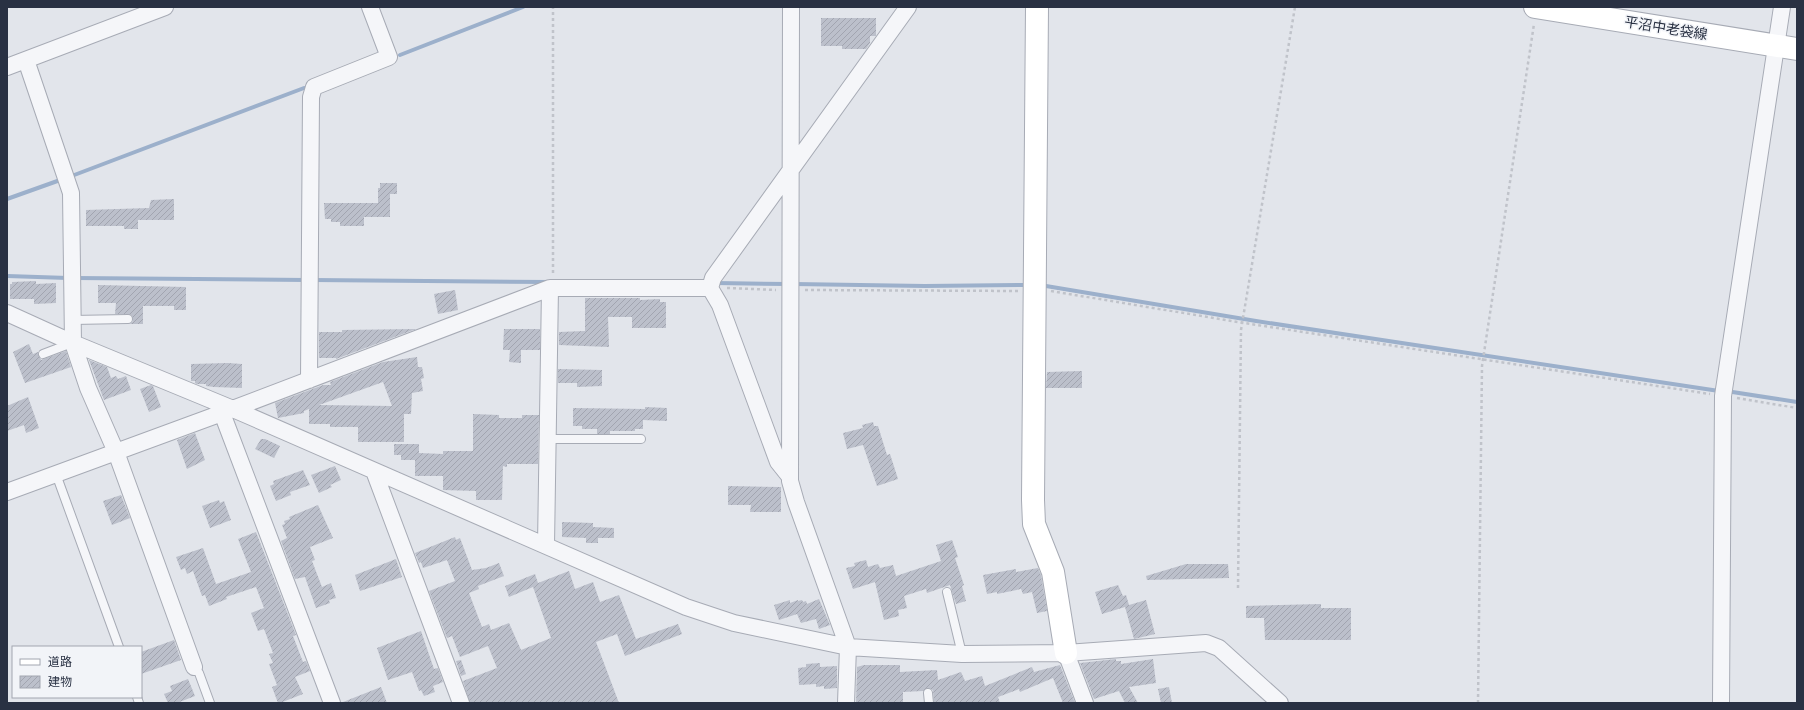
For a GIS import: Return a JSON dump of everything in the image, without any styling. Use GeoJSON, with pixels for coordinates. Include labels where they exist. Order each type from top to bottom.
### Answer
{"type":"FeatureCollection","features":[{"type":"Feature","properties":{"kind":"street"},"geometry":{"type":"LineString","coordinates":[[7,67],[165,7]]}},
{"type":"Feature","properties":{"kind":"street"},"geometry":{"type":"LineString","coordinates":[[309,380],[311,97],[314,87],[389,57],[370,7]]}},
{"type":"Feature","properties":{"kind":"street"},"geometry":{"type":"LineString","coordinates":[[791,7],[790,477],[796,502],[848,647],[846,703]]}},
{"type":"Feature","properties":{"kind":"street"},"geometry":{"type":"LineString","coordinates":[[790,477],[778,462],[720,305],[710,288],[713,278],[908,7]]}},
{"type":"Feature","properties":{"kind":"street"},"geometry":{"type":"LineString","coordinates":[[1037,7],[1032,500],[1034,524],[1052,572],[1066,653],[1085,703]]}},
{"type":"Feature","properties":{"kind":"street","name":"平沼中老袋線"},"geometry":{"type":"LineString","coordinates":[[1536,7],[1787,47]]}},
{"type":"Feature","properties":{"kind":"street"},"geometry":{"type":"LineString","coordinates":[[1721,703],[1723,396],[1787,47],[1782,7]]}},
{"type":"Feature","properties":{"kind":"street"},"geometry":{"type":"LineString","coordinates":[[26,60],[71,193],[73,343],[88,388],[116,452],[194,667]]}},
{"type":"Feature","properties":{"kind":"street"},"geometry":{"type":"LineString","coordinates":[[546,546],[547,439],[552,288]]}},
{"type":"Feature","properties":{"kind":"street"},"geometry":{"type":"LineString","coordinates":[[7,492],[227,411],[552,288],[710,288]]}},
{"type":"Feature","properties":{"kind":"street"},"geometry":{"type":"LineString","coordinates":[[7,312],[227,411],[374,471],[705,613],[742,625],[848,647],[962,654],[1066,653],[1206,643],[1219,648],[1280,703]]}},
{"type":"Feature","properties":{"kind":"street"},"geometry":{"type":"LineString","coordinates":[[227,411],[332,703]]}},
{"type":"Feature","properties":{"kind":"street"},"geometry":{"type":"LineString","coordinates":[[374,471],[461,703]]}},
{"type":"Feature","properties":{"kind":"lane"},"geometry":{"type":"LineString","coordinates":[[72,320],[128,319]]}},
{"type":"Feature","properties":{"kind":"lane"},"geometry":{"type":"LineString","coordinates":[[43,354],[73,343]]}},
{"type":"Feature","properties":{"kind":"lane"},"geometry":{"type":"LineString","coordinates":[[547,439],[641,439]]}},
{"type":"Feature","properties":{"kind":"lane"},"geometry":{"type":"LineString","coordinates":[[56,474],[120,646]]}},
{"type":"Feature","properties":{"kind":"lane"},"geometry":{"type":"LineString","coordinates":[[947,592],[962,654]]}},
{"type":"Feature","properties":{"kind":"lane"},"geometry":{"type":"LineString","coordinates":[[194,667],[199,673],[210,703]]}},
{"type":"Feature","properties":{"kind":"lane"},"geometry":{"type":"LineString","coordinates":[[928,693],[929,703]]}},
{"type":"Feature","properties":{"kind":"path"},"geometry":{"type":"LineString","coordinates":[[552,288],[554,7]]}},
{"type":"Feature","properties":{"kind":"path"},"geometry":{"type":"LineString","coordinates":[[1238,588],[1241,330],[1244,323],[1295,7]]}},
{"type":"Feature","properties":{"kind":"path"},"geometry":{"type":"LineString","coordinates":[[1478,703],[1483,359],[1536,7]]}},
{"type":"Feature","properties":{"kind":"path"},"geometry":{"type":"LineString","coordinates":[[710,288],[791,290],[1050,291],[1244,323],[1797,408]]}},
{"type":"Feature","properties":{"kind":"building"},"geometry":{"type":"Polygon","coordinates":[[[821,18],[876,18],[876,36],[870,36],[870,43],[866,49],[842,49],[842,46],[821,46],[821,18]]]}},
{"type":"Feature","properties":{"kind":"building"},"geometry":{"type":"Polygon","coordinates":[[[380,183],[397,183],[397,194],[390,194],[390,217],[364,217],[364,226],[340,226],[340,222],[331,222],[331,219],[325,219],[324,203],[378,203],[378,188],[380,188],[380,183]]]}},
{"type":"Feature","properties":{"kind":"building"},"geometry":{"type":"Polygon","coordinates":[[[174,199],[174,220],[138,220],[138,229],[124,229],[124,226],[86,226],[86,210],[149,208],[151,200],[174,199]]]}},
{"type":"Feature","properties":{"kind":"building"},"geometry":{"type":"Polygon","coordinates":[[[36,281],[36,284],[56,283],[56,303],[34,304],[34,299],[10,299],[10,284],[12,284],[12,282],[36,281]]]}},
{"type":"Feature","properties":{"kind":"building"},"geometry":{"type":"Polygon","coordinates":[[[98,285],[186,287],[186,310],[174,310],[174,306],[143,306],[143,324],[130,324],[133,321],[132,316],[128,314],[115,314],[116,303],[98,303],[98,285]]]}},
{"type":"Feature","properties":{"kind":"building"},"geometry":{"type":"Polygon","coordinates":[[[455,290],[458,310],[438,314],[434,294],[455,290]]]}},
{"type":"Feature","properties":{"kind":"building"},"geometry":{"type":"Polygon","coordinates":[[[585,298],[640,298],[640,300],[660,299],[660,302],[666,302],[666,328],[632,328],[632,317],[608,317],[609,347],[559,345],[559,332],[585,331],[585,298]]]}},
{"type":"Feature","properties":{"kind":"building"},"geometry":{"type":"Polygon","coordinates":[[[416,329],[336,359],[319,358],[319,332],[342,332],[342,330],[416,329]]]}},
{"type":"Feature","properties":{"kind":"building"},"geometry":{"type":"Polygon","coordinates":[[[504,329],[540,329],[540,350],[521,350],[521,363],[509,362],[510,350],[503,350],[504,329]]]}},
{"type":"Feature","properties":{"kind":"building"},"geometry":{"type":"Polygon","coordinates":[[[29,344],[33,354],[38,352],[41,360],[66,351],[71,367],[25,383],[13,352],[29,344]]]}},
{"type":"Feature","properties":{"kind":"building"},"geometry":{"type":"Polygon","coordinates":[[[417,357],[418,367],[422,367],[424,378],[421,379],[423,391],[412,393],[411,414],[404,414],[404,442],[358,442],[358,427],[330,427],[330,424],[309,424],[309,409],[304,411],[304,413],[278,418],[275,403],[323,385],[331,385],[330,382],[383,362],[417,357]],[[383,382],[319,405],[392,406],[383,382]]]}},
{"type":"Feature","properties":{"kind":"building"},"geometry":{"type":"Polygon","coordinates":[[[89,360],[107,367],[111,378],[116,376],[118,379],[126,376],[131,390],[104,400],[89,360]]]}},
{"type":"Feature","properties":{"kind":"building"},"geometry":{"type":"Polygon","coordinates":[[[191,364],[242,364],[242,388],[206,386],[206,384],[197,384],[195,381],[191,381],[191,364]]]}},
{"type":"Feature","properties":{"kind":"building"},"geometry":{"type":"Polygon","coordinates":[[[558,369],[602,370],[602,386],[577,387],[577,383],[558,383],[558,369]]]}},
{"type":"Feature","properties":{"kind":"building"},"geometry":{"type":"Polygon","coordinates":[[[1082,371],[1082,388],[1046,388],[1047,372],[1082,371]]]}},
{"type":"Feature","properties":{"kind":"building"},"geometry":{"type":"Polygon","coordinates":[[[151,385],[153,386],[161,407],[149,412],[140,389],[151,385]]]}},
{"type":"Feature","properties":{"kind":"building"},"geometry":{"type":"Polygon","coordinates":[[[28,397],[39,428],[26,433],[24,425],[7,431],[7,406],[28,397]]]}},
{"type":"Feature","properties":{"kind":"building"},"geometry":{"type":"Polygon","coordinates":[[[645,407],[667,408],[667,421],[643,420],[643,429],[635,429],[635,431],[610,431],[610,434],[597,434],[597,429],[582,429],[582,426],[573,426],[573,408],[645,409],[645,407]]]}},
{"type":"Feature","properties":{"kind":"building"},"geometry":{"type":"Polygon","coordinates":[[[473,414],[499,415],[499,418],[522,418],[522,415],[539,415],[538,464],[507,464],[507,467],[503,466],[502,500],[476,500],[476,491],[443,490],[443,476],[415,476],[415,460],[401,460],[401,455],[394,455],[394,444],[419,444],[419,453],[443,454],[443,451],[473,451],[473,414]]]}},
{"type":"Feature","properties":{"kind":"building"},"geometry":{"type":"Polygon","coordinates":[[[873,422],[874,426],[878,426],[887,455],[890,454],[898,479],[877,486],[863,445],[847,449],[843,433],[863,428],[862,425],[873,422]]]}},
{"type":"Feature","properties":{"kind":"building"},"geometry":{"type":"Polygon","coordinates":[[[195,433],[205,460],[187,469],[177,440],[195,433]]]}},
{"type":"Feature","properties":{"kind":"building"},"geometry":{"type":"Polygon","coordinates":[[[261,439],[265,439],[280,446],[274,458],[255,449],[261,439]]]}},
{"type":"Feature","properties":{"kind":"building"},"geometry":{"type":"Polygon","coordinates":[[[335,466],[341,480],[330,485],[332,487],[319,493],[311,475],[335,466]]]}},
{"type":"Feature","properties":{"kind":"building"},"geometry":{"type":"Polygon","coordinates":[[[303,470],[310,485],[290,492],[291,495],[276,501],[270,486],[274,484],[273,481],[303,470]]]}},
{"type":"Feature","properties":{"kind":"building"},"geometry":{"type":"Polygon","coordinates":[[[728,486],[781,487],[781,512],[750,512],[751,505],[728,505],[728,486]]]}},
{"type":"Feature","properties":{"kind":"building"},"geometry":{"type":"Polygon","coordinates":[[[121,495],[130,518],[112,525],[103,501],[121,495]]]}},
{"type":"Feature","properties":{"kind":"building"},"geometry":{"type":"Polygon","coordinates":[[[219,500],[220,503],[224,501],[231,520],[210,528],[202,506],[219,500]]]}},
{"type":"Feature","properties":{"kind":"building"},"geometry":{"type":"Polygon","coordinates":[[[318,505],[333,538],[310,547],[315,560],[312,561],[322,587],[331,583],[336,598],[329,600],[330,603],[316,608],[305,577],[295,579],[281,541],[287,538],[282,525],[285,524],[284,521],[290,519],[289,517],[318,505]]]}},
{"type":"Feature","properties":{"kind":"building"},"geometry":{"type":"Polygon","coordinates":[[[562,522],[593,523],[593,527],[614,528],[614,538],[598,538],[598,543],[586,543],[586,538],[562,537],[562,522]]]}},
{"type":"Feature","properties":{"kind":"building"},"geometry":{"type":"Polygon","coordinates":[[[256,532],[296,635],[293,636],[303,662],[306,661],[310,671],[295,677],[303,694],[280,703],[278,703],[272,687],[277,685],[269,664],[273,663],[269,654],[273,653],[264,629],[258,631],[251,613],[264,608],[256,587],[226,597],[227,599],[209,606],[205,595],[202,596],[193,571],[187,574],[185,568],[181,570],[176,557],[203,548],[216,584],[251,572],[238,539],[256,532]]]}},
{"type":"Feature","properties":{"kind":"building"},"geometry":{"type":"Polygon","coordinates":[[[455,537],[456,540],[460,538],[472,570],[486,568],[499,563],[504,576],[478,586],[479,589],[469,593],[482,627],[489,624],[491,630],[509,623],[521,650],[551,638],[533,587],[509,597],[505,586],[535,574],[538,583],[569,571],[575,589],[593,582],[600,602],[619,595],[636,639],[678,624],[682,634],[625,656],[617,634],[596,642],[619,703],[470,703],[463,681],[497,668],[488,646],[460,657],[452,636],[447,638],[429,591],[455,581],[447,560],[423,568],[415,553],[455,537]]]}},
{"type":"Feature","properties":{"kind":"building"},"geometry":{"type":"Polygon","coordinates":[[[952,540],[958,557],[955,558],[964,585],[962,586],[966,601],[956,604],[950,585],[927,593],[926,589],[904,596],[907,608],[898,610],[899,616],[884,620],[875,582],[853,589],[846,568],[855,566],[854,563],[866,560],[868,567],[878,564],[880,568],[893,565],[896,576],[941,561],[936,545],[952,540]]]}},
{"type":"Feature","properties":{"kind":"building"},"geometry":{"type":"Polygon","coordinates":[[[396,559],[402,577],[360,591],[355,575],[396,559]]]}},
{"type":"Feature","properties":{"kind":"building"},"geometry":{"type":"Polygon","coordinates":[[[1186,564],[1228,564],[1229,578],[1147,580],[1146,576],[1186,564]]]}},
{"type":"Feature","properties":{"kind":"building"},"geometry":{"type":"Polygon","coordinates":[[[1038,568],[1041,575],[1047,611],[1037,613],[1032,592],[1023,594],[1021,589],[997,594],[997,592],[987,594],[983,575],[1016,569],[1016,572],[1038,568]]]}},
{"type":"Feature","properties":{"kind":"building"},"geometry":{"type":"Polygon","coordinates":[[[1118,585],[1123,596],[1126,595],[1129,605],[1146,600],[1155,634],[1134,639],[1125,607],[1102,614],[1095,592],[1118,585]]]}},
{"type":"Feature","properties":{"kind":"building"},"geometry":{"type":"Polygon","coordinates":[[[819,599],[830,625],[819,629],[816,619],[801,623],[797,614],[779,620],[774,605],[790,600],[790,603],[802,600],[803,602],[806,601],[807,604],[819,599]]]}},
{"type":"Feature","properties":{"kind":"building"},"geometry":{"type":"Polygon","coordinates":[[[1321,604],[1321,608],[1351,608],[1351,640],[1265,640],[1264,618],[1246,618],[1246,606],[1321,604]]]}},
{"type":"Feature","properties":{"kind":"building"},"geometry":{"type":"Polygon","coordinates":[[[421,631],[434,669],[438,668],[443,682],[433,686],[435,692],[424,696],[421,690],[419,691],[412,672],[388,680],[377,648],[421,631]]]}},
{"type":"Feature","properties":{"kind":"building"},"geometry":{"type":"Polygon","coordinates":[[[174,640],[181,660],[142,674],[142,652],[174,640]]]}},
{"type":"Feature","properties":{"kind":"building"},"geometry":{"type":"Polygon","coordinates":[[[1116,659],[1116,661],[1121,661],[1121,664],[1153,659],[1156,683],[1129,687],[1138,703],[1125,703],[1119,691],[1094,699],[1080,663],[1116,659]]]}},
{"type":"Feature","properties":{"kind":"building"},"geometry":{"type":"Polygon","coordinates":[[[461,660],[466,674],[461,676],[456,661],[461,660]]]}},
{"type":"Feature","properties":{"kind":"building"},"geometry":{"type":"Polygon","coordinates":[[[820,663],[820,667],[837,666],[837,688],[824,689],[824,686],[816,687],[816,684],[799,685],[798,668],[806,667],[806,664],[820,663]]]}},
{"type":"Feature","properties":{"kind":"building"},"geometry":{"type":"Polygon","coordinates":[[[864,665],[900,665],[900,672],[937,670],[938,680],[961,672],[965,681],[982,676],[985,686],[1032,667],[1034,672],[1060,665],[1075,703],[1063,703],[1053,678],[1020,692],[1019,689],[998,697],[1000,703],[934,703],[933,690],[928,688],[923,691],[903,692],[903,703],[856,703],[857,667],[864,665]]]}},
{"type":"Feature","properties":{"kind":"building"},"geometry":{"type":"Polygon","coordinates":[[[188,679],[195,696],[177,703],[168,703],[164,694],[172,691],[170,686],[188,679]]]}},
{"type":"Feature","properties":{"kind":"building"},"geometry":{"type":"Polygon","coordinates":[[[381,687],[387,703],[343,703],[343,702],[381,687]]]}},
{"type":"Feature","properties":{"kind":"building"},"geometry":{"type":"Polygon","coordinates":[[[1169,687],[1172,703],[1161,703],[1158,689],[1169,687]]]}},
{"type":"Feature","properties":{"kind":"waterway"},"geometry":{"type":"LineString","coordinates":[[400,55],[523,7]]}},
{"type":"Feature","properties":{"kind":"waterway"},"geometry":{"type":"LineString","coordinates":[[69,177],[304,88]]}},
{"type":"Feature","properties":{"kind":"waterway"},"geometry":{"type":"LineString","coordinates":[[7,199],[63,179]]}},
{"type":"Feature","properties":{"kind":"waterway"},"geometry":{"type":"LineString","coordinates":[[7,276],[68,278]]}},
{"type":"Feature","properties":{"kind":"waterway"},"geometry":{"type":"LineString","coordinates":[[75,278],[306,280]]}},
{"type":"Feature","properties":{"kind":"waterway"},"geometry":{"type":"LineString","coordinates":[[313,280],[550,282]]}},
{"type":"Feature","properties":{"kind":"waterway"},"geometry":{"type":"LineString","coordinates":[[715,283],[788,284]]}},
{"type":"Feature","properties":{"kind":"waterway"},"geometry":{"type":"LineString","coordinates":[[794,284],[925,286],[1028,285]]}},
{"type":"Feature","properties":{"kind":"waterway"},"geometry":{"type":"LineString","coordinates":[[1040,285],[1256,321],[1719,391]]}},
{"type":"Feature","properties":{"kind":"waterway"},"geometry":{"type":"LineString","coordinates":[[1726,391],[1797,402]]}}]}
